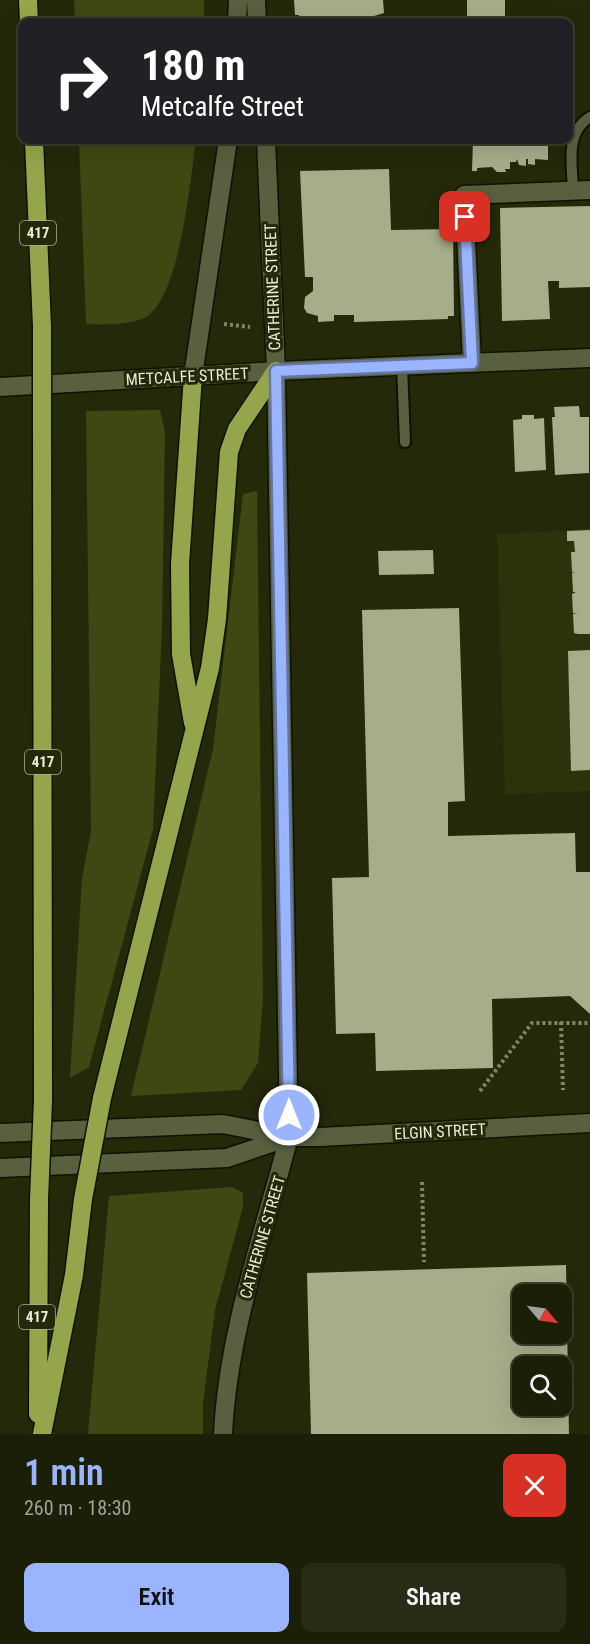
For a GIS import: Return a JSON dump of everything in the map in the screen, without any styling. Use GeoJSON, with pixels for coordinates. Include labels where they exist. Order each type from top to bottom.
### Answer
{"type":"FeatureCollection","features":[{"type":"Feature","properties":{"kind":"highway"},"geometry":{"type":"LineString","coordinates":[[28,0],[29,18]]}},
{"type":"Feature","properties":{"kind":"highway","name":"417"},"geometry":{"type":"LineString","coordinates":[[34,144],[42,327],[43,1100],[39,1200],[40,1434]]}},
{"type":"Feature","properties":{"kind":"highway"},"geometry":{"type":"LineString","coordinates":[[40,1434],[74,1275],[83,1199],[102,1098],[210,668],[217,619],[229,452],[237,429],[276,371]]}},
{"type":"Feature","properties":{"kind":"highway"},"geometry":{"type":"LineString","coordinates":[[193,376],[180,564],[181,654],[194,728]]}},
{"type":"Feature","properties":{"kind":"main road"},"geometry":{"type":"LineString","coordinates":[[237,18],[238,0]]}},
{"type":"Feature","properties":{"kind":"main road"},"geometry":{"type":"LineString","coordinates":[[256,0],[257,18]]}},
{"type":"Feature","properties":{"kind":"main road"},"geometry":{"type":"LineString","coordinates":[[193,376],[227,144]]}},
{"type":"Feature","properties":{"kind":"main road","name":"CATHERINE STREET"},"geometry":{"type":"LineString","coordinates":[[223,1434],[228,1369],[236,1328],[289,1137],[276,371],[266,144]]}},
{"type":"Feature","properties":{"kind":"main road"},"geometry":{"type":"LineString","coordinates":[[472,363],[464,195],[582,190]]}},
{"type":"Feature","properties":{"kind":"main road","name":"METCALFE STREET"},"geometry":{"type":"LineString","coordinates":[[6,384],[590,358]]}},
{"type":"Feature","properties":{"kind":"main road","name":"ELGIN STREET"},"geometry":{"type":"LineString","coordinates":[[0,1133],[223,1124],[289,1137],[590,1123]]}},
{"type":"Feature","properties":{"kind":"main road","name":"ELGIN STREET"},"geometry":{"type":"LineString","coordinates":[[0,1168],[227,1158],[289,1137]]}},
{"type":"Feature","properties":{"kind":"lane"},"geometry":{"type":"LineString","coordinates":[[582,190],[573,135],[582,122],[590,117]]}},
{"type":"Feature","properties":{"kind":"lane"},"geometry":{"type":"LineString","coordinates":[[402,366],[405,442]]}},
{"type":"Feature","properties":{"kind":"path"},"geometry":{"type":"LineString","coordinates":[[224,324],[254,328]]}},
{"type":"Feature","properties":{"kind":"path"},"geometry":{"type":"LineString","coordinates":[[561,1022],[563,1090]]}},
{"type":"Feature","properties":{"kind":"path"},"geometry":{"type":"LineString","coordinates":[[480,1091],[532,1023],[590,1023]]}},
{"type":"Feature","properties":{"kind":"path"},"geometry":{"type":"LineString","coordinates":[[422,1182],[424,1262]]}},
{"type":"Feature","properties":{"kind":"shaded area"},"geometry":{"type":"Polygon","coordinates":[[[74,0],[204,0],[204,18],[75,18],[74,0]]]}},
{"type":"Feature","properties":{"kind":"shaded area"},"geometry":{"type":"Polygon","coordinates":[[[79,144],[195,144],[182,233],[169,282],[160,301],[149,315],[136,321],[86,324],[79,144]]]}},
{"type":"Feature","properties":{"kind":"shaded area"},"geometry":{"type":"Polygon","coordinates":[[[160,410],[165,433],[162,628],[153,829],[89,1067],[70,1078],[82,878],[91,831],[86,411],[160,410]]]}},
{"type":"Feature","properties":{"kind":"shaded area"},"geometry":{"type":"Polygon","coordinates":[[[257,491],[263,999],[258,1063],[241,1090],[131,1096],[213,749],[243,494],[257,491]]]}},
{"type":"Feature","properties":{"kind":"shaded area"},"geometry":{"type":"Polygon","coordinates":[[[590,529],[590,791],[505,794],[497,534],[590,529]]]}},
{"type":"Feature","properties":{"kind":"shaded area"},"geometry":{"type":"Polygon","coordinates":[[[232,1187],[243,1193],[243,1207],[215,1310],[203,1403],[203,1434],[88,1434],[109,1196],[232,1187]]]}},
{"type":"Feature","properties":{"kind":"building"},"geometry":{"type":"Polygon","coordinates":[[[294,0],[383,0],[384,13],[374,18],[299,18],[299,15],[295,15],[294,0]]]}},
{"type":"Feature","properties":{"kind":"building"},"geometry":{"type":"Polygon","coordinates":[[[467,0],[505,0],[505,18],[467,18],[467,0]]]}},
{"type":"Feature","properties":{"kind":"building"},"geometry":{"type":"Polygon","coordinates":[[[323,144],[357,144],[357,145],[323,146],[323,144]]]}},
{"type":"Feature","properties":{"kind":"building"},"geometry":{"type":"Polygon","coordinates":[[[473,144],[548,144],[548,160],[535,159],[535,165],[528,164],[528,159],[526,159],[526,166],[519,165],[517,159],[516,162],[510,162],[510,169],[505,169],[506,172],[497,172],[492,167],[477,168],[477,171],[472,171],[473,144]]]}},
{"type":"Feature","properties":{"kind":"building"},"geometry":{"type":"Polygon","coordinates":[[[389,169],[391,230],[453,229],[454,316],[448,316],[448,319],[354,322],[354,315],[334,315],[334,321],[318,322],[318,316],[307,313],[304,308],[305,297],[313,291],[313,277],[305,277],[300,171],[389,169]]]}},
{"type":"Feature","properties":{"kind":"building"},"geometry":{"type":"Polygon","coordinates":[[[590,206],[590,287],[559,288],[559,281],[548,281],[550,319],[502,321],[500,208],[590,206]]]}},
{"type":"Feature","properties":{"kind":"building"},"geometry":{"type":"Polygon","coordinates":[[[579,406],[580,417],[589,417],[589,473],[555,475],[552,417],[555,417],[554,407],[579,406]]]}},
{"type":"Feature","properties":{"kind":"building"},"geometry":{"type":"Polygon","coordinates":[[[522,415],[534,415],[534,419],[544,418],[546,470],[515,472],[513,420],[522,419],[522,415]]]}},
{"type":"Feature","properties":{"kind":"building"},"geometry":{"type":"Polygon","coordinates":[[[590,530],[590,634],[578,634],[574,633],[573,614],[577,613],[573,613],[572,594],[576,592],[573,592],[572,573],[575,573],[572,572],[571,552],[575,552],[574,541],[567,541],[567,531],[590,530]]]}},
{"type":"Feature","properties":{"kind":"building"},"geometry":{"type":"Polygon","coordinates":[[[433,550],[434,574],[379,575],[378,551],[433,550]]]}},
{"type":"Feature","properties":{"kind":"building"},"geometry":{"type":"Polygon","coordinates":[[[459,608],[465,801],[448,802],[448,836],[575,833],[576,872],[590,872],[590,1014],[570,996],[492,999],[493,1068],[376,1071],[375,1033],[336,1034],[332,878],[369,877],[362,610],[459,608]]]}},
{"type":"Feature","properties":{"kind":"building"},"geometry":{"type":"Polygon","coordinates":[[[590,650],[590,770],[571,771],[568,651],[590,650]]]}},
{"type":"Feature","properties":{"kind":"building"},"geometry":{"type":"Polygon","coordinates":[[[566,1265],[566,1284],[512,1284],[512,1344],[567,1344],[568,1356],[512,1356],[512,1416],[569,1416],[569,1434],[311,1434],[307,1273],[566,1265]]]}},
{"type":"Feature","properties":{"kind":"route"},"geometry":{"type":"LineString","coordinates":[[289,1115],[276,371],[472,363],[465,217]]}}]}
